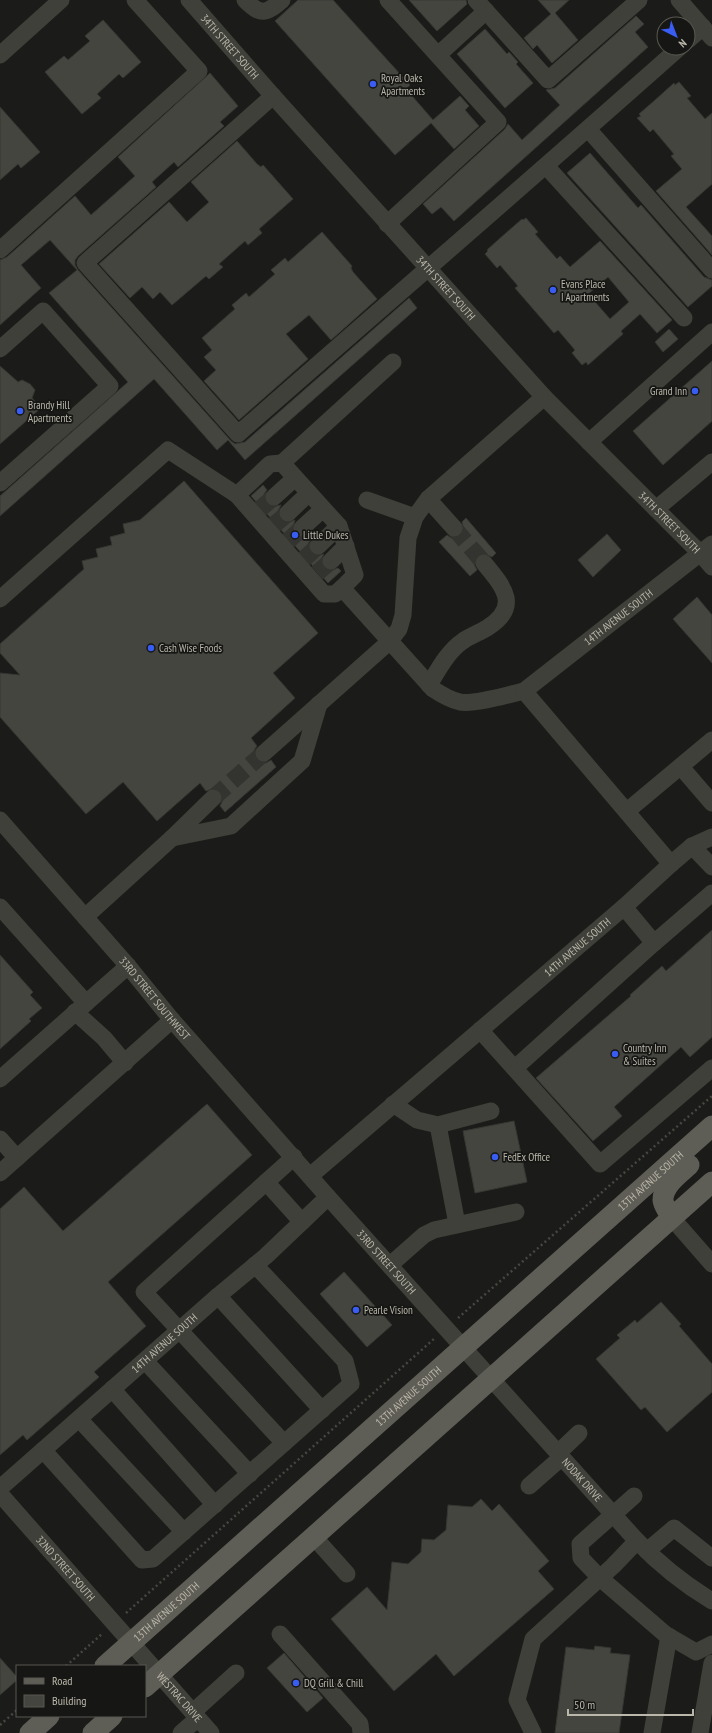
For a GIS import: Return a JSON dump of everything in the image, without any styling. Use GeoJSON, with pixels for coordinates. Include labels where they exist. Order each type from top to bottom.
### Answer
{"type":"FeatureCollection","features":[{"type":"Feature","properties":{"kind":"main road","name":"13TH AVENUE SOUTH"},"geometry":{"type":"LineString","coordinates":[[106,1665],[712,1126]]}},
{"type":"Feature","properties":{"kind":"main road"},"geometry":{"type":"LineString","coordinates":[[671,1217],[663,1201],[664,1192],[672,1181],[712,1144]]}},
{"type":"Feature","properties":{"kind":"main road"},"geometry":{"type":"LineString","coordinates":[[152,1681],[712,1182]]}},
{"type":"Feature","properties":{"kind":"main road"},"geometry":{"type":"LineString","coordinates":[[30,1733],[48,1717]]}},
{"type":"Feature","properties":{"kind":"main road"},"geometry":{"type":"LineString","coordinates":[[93,1733],[111,1717]]}},
{"type":"Feature","properties":{"kind":"street"},"geometry":{"type":"LineString","coordinates":[[0,55],[61,0]]}},
{"type":"Feature","properties":{"kind":"street"},"geometry":{"type":"LineString","coordinates":[[0,250],[199,71],[134,0]]}},
{"type":"Feature","properties":{"kind":"street","name":"34TH STREET SOUTH"},"geometry":{"type":"LineString","coordinates":[[189,0],[387,224],[544,397],[656,509],[706,549],[712,567]]}},
{"type":"Feature","properties":{"kind":"street"},"geometry":{"type":"LineString","coordinates":[[245,0],[254,9],[261,12],[271,10],[282,0]]}},
{"type":"Feature","properties":{"kind":"street"},"geometry":{"type":"LineString","coordinates":[[387,224],[498,122],[388,0]]}},
{"type":"Feature","properties":{"kind":"street"},"geometry":{"type":"LineString","coordinates":[[438,55],[481,6],[548,80],[639,0]]}},
{"type":"Feature","properties":{"kind":"street"},"geometry":{"type":"LineString","coordinates":[[679,0],[707,32],[696,37]]}},
{"type":"Feature","properties":{"kind":"street"},"geometry":{"type":"LineString","coordinates":[[273,96],[85,263],[238,434],[670,56]]}},
{"type":"Feature","properties":{"kind":"street"},"geometry":{"type":"LineString","coordinates":[[588,129],[712,270]]}},
{"type":"Feature","properties":{"kind":"street"},"geometry":{"type":"LineString","coordinates":[[546,166],[684,318]]}},
{"type":"Feature","properties":{"kind":"street"},"geometry":{"type":"LineString","coordinates":[[0,349],[44,311],[110,386],[0,483]]}},
{"type":"Feature","properties":{"kind":"street"},"geometry":{"type":"LineString","coordinates":[[589,442],[712,332]]}},
{"type":"Feature","properties":{"kind":"street"},"geometry":{"type":"LineString","coordinates":[[236,495],[270,464],[282,463],[393,362]]}},
{"type":"Feature","properties":{"kind":"street"},"geometry":{"type":"LineString","coordinates":[[264,753],[389,642],[399,629],[403,615],[408,538],[415,518],[428,499],[544,397]]}},
{"type":"Feature","properties":{"kind":"street"},"geometry":{"type":"LineString","coordinates":[[0,598],[168,450],[236,495],[257,512],[314,577],[324,594],[335,594],[355,575],[339,526],[282,463]]}},
{"type":"Feature","properties":{"kind":"street"},"geometry":{"type":"LineString","coordinates":[[656,509],[712,462]]}},
{"type":"Feature","properties":{"kind":"street"},"geometry":{"type":"LineString","coordinates":[[274,497],[295,478]]}},
{"type":"Feature","properties":{"kind":"street"},"geometry":{"type":"LineString","coordinates":[[288,513],[309,493]]}},
{"type":"Feature","properties":{"kind":"street"},"geometry":{"type":"LineString","coordinates":[[428,499],[454,528]]}},
{"type":"Feature","properties":{"kind":"street"},"geometry":{"type":"LineString","coordinates":[[367,500],[415,518]]}},
{"type":"Feature","properties":{"kind":"street"},"geometry":{"type":"LineString","coordinates":[[302,528],[323,509]]}},
{"type":"Feature","properties":{"kind":"street"},"geometry":{"type":"LineString","coordinates":[[318,546],[339,526]]}},
{"type":"Feature","properties":{"kind":"street"},"geometry":{"type":"LineString","coordinates":[[331,560],[346,546]]}},
{"type":"Feature","properties":{"kind":"street","name":"14TH AVENUE SOUTH"},"geometry":{"type":"LineString","coordinates":[[342,588],[389,642],[430,685],[446,698],[462,703],[498,698],[524,691],[706,549]]}},
{"type":"Feature","properties":{"kind":"street"},"geometry":{"type":"LineString","coordinates":[[430,685],[441,666],[462,642],[489,627],[504,612],[507,603],[506,594],[499,580],[484,563]]}},
{"type":"Feature","properties":{"kind":"street"},"geometry":{"type":"LineString","coordinates":[[524,691],[671,864]]}},
{"type":"Feature","properties":{"kind":"street"},"geometry":{"type":"LineString","coordinates":[[172,838],[231,826],[273,788],[302,761],[319,703]]}},
{"type":"Feature","properties":{"kind":"street"},"geometry":{"type":"LineString","coordinates":[[627,811],[711,742]]}},
{"type":"Feature","properties":{"kind":"street"},"geometry":{"type":"LineString","coordinates":[[681,767],[712,804]]}},
{"type":"Feature","properties":{"kind":"street"},"geometry":{"type":"LineString","coordinates":[[85,917],[172,838],[213,798]]}},
{"type":"Feature","properties":{"kind":"street","name":"33RD STREET SOUTHWEST"},"geometry":{"type":"LineString","coordinates":[[0,820],[128,966],[172,1020],[310,1176]]}},
{"type":"Feature","properties":{"kind":"street","name":"14TH AVENUE SOUTH"},"geometry":{"type":"LineString","coordinates":[[310,1176],[692,846],[712,837]]}},
{"type":"Feature","properties":{"kind":"street"},"geometry":{"type":"LineString","coordinates":[[692,846],[712,867]]}},
{"type":"Feature","properties":{"kind":"street"},"geometry":{"type":"LineString","coordinates":[[515,1068],[712,893]]}},
{"type":"Feature","properties":{"kind":"street"},"geometry":{"type":"LineString","coordinates":[[624,906],[654,943]]}},
{"type":"Feature","properties":{"kind":"street"},"geometry":{"type":"LineString","coordinates":[[0,907],[104,1038],[125,1062]]}},
{"type":"Feature","properties":{"kind":"street"},"geometry":{"type":"LineString","coordinates":[[0,1079],[128,966]]}},
{"type":"Feature","properties":{"kind":"street"},"geometry":{"type":"LineString","coordinates":[[0,1173],[172,1020]]}},
{"type":"Feature","properties":{"kind":"street"},"geometry":{"type":"LineString","coordinates":[[480,1030],[600,1164],[712,1068]]}},
{"type":"Feature","properties":{"kind":"street"},"geometry":{"type":"LineString","coordinates":[[393,1104],[417,1120],[438,1125],[491,1111]]}},
{"type":"Feature","properties":{"kind":"street"},"geometry":{"type":"LineString","coordinates":[[438,1125],[457,1224]]}},
{"type":"Feature","properties":{"kind":"street"},"geometry":{"type":"LineString","coordinates":[[0,1139],[17,1158]]}},
{"type":"Feature","properties":{"kind":"street"},"geometry":{"type":"LineString","coordinates":[[284,1443],[144,1292],[294,1157]]}},
{"type":"Feature","properties":{"kind":"street","name":"33RD STREET SOUTH"},"geometry":{"type":"LineString","coordinates":[[310,1176],[447,1328],[463,1348]]}},
{"type":"Feature","properties":{"kind":"street"},"geometry":{"type":"LineString","coordinates":[[266,1182],[302,1222]]}},
{"type":"Feature","properties":{"kind":"street","name":"14TH AVENUE SOUTH"},"geometry":{"type":"LineString","coordinates":[[0,1488],[218,1296],[266,1256],[328,1197]]}},
{"type":"Feature","properties":{"kind":"street"},"geometry":{"type":"LineString","coordinates":[[390,1265],[424,1235],[434,1230],[516,1212]]}},
{"type":"Feature","properties":{"kind":"street"},"geometry":{"type":"LineString","coordinates":[[671,1217],[712,1264]]}},
{"type":"Feature","properties":{"kind":"street"},"geometry":{"type":"LineString","coordinates":[[43,1450],[142,1560],[153,1559],[215,1505],[351,1384],[345,1361],[255,1265]]}},
{"type":"Feature","properties":{"kind":"street"},"geometry":{"type":"LineString","coordinates":[[218,1296],[322,1410]]}},
{"type":"Feature","properties":{"kind":"street","name":"NODAK DRIVE"},"geometry":{"type":"LineString","coordinates":[[463,1348],[642,1546],[669,1572],[693,1590],[712,1601]]}},
{"type":"Feature","properties":{"kind":"street"},"geometry":{"type":"LineString","coordinates":[[145,1361],[250,1474]]}},
{"type":"Feature","properties":{"kind":"street"},"geometry":{"type":"LineString","coordinates":[[112,1389],[215,1505]]}},
{"type":"Feature","properties":{"kind":"street"},"geometry":{"type":"LineString","coordinates":[[79,1419],[184,1532]]}},
{"type":"Feature","properties":{"kind":"street"},"geometry":{"type":"LineString","coordinates":[[530,1486],[579,1433]]}},
{"type":"Feature","properties":{"kind":"street","name":"32ND STREET SOUTH"},"geometry":{"type":"LineString","coordinates":[[0,1494],[131,1643]]}},
{"type":"Feature","properties":{"kind":"street"},"geometry":{"type":"LineString","coordinates":[[634,1496],[580,1544],[581,1558],[600,1578],[669,1636],[696,1652],[712,1644]]}},
{"type":"Feature","properties":{"kind":"street"},"geometry":{"type":"LineString","coordinates":[[533,1733],[518,1700],[533,1639],[600,1578],[642,1546],[674,1528],[712,1558]]}},
{"type":"Feature","properties":{"kind":"street"},"geometry":{"type":"LineString","coordinates":[[314,1537],[347,1574]]}},
{"type":"Feature","properties":{"kind":"street"},"geometry":{"type":"LineString","coordinates":[[280,1634],[360,1724],[360,1733]]}},
{"type":"Feature","properties":{"kind":"street"},"geometry":{"type":"LineString","coordinates":[[652,1733],[669,1636]]}},
{"type":"Feature","properties":{"kind":"street","name":"WESTRAC DRIVE"},"geometry":{"type":"LineString","coordinates":[[131,1643],[143,1665]]}},
{"type":"Feature","properties":{"kind":"street"},"geometry":{"type":"LineString","coordinates":[[700,1733],[712,1663]]}},
{"type":"Feature","properties":{"kind":"street","name":"WESTRAC DRIVE"},"geometry":{"type":"LineString","coordinates":[[146,1670],[152,1681],[195,1715],[211,1733]]}},
{"type":"Feature","properties":{"kind":"street"},"geometry":{"type":"LineString","coordinates":[[181,1733],[195,1715],[236,1673]]}},
{"type":"Feature","properties":{"kind":"path"},"geometry":{"type":"LineString","coordinates":[[130,1609],[712,1096]]}},
{"type":"Feature","properties":{"kind":"path"},"geometry":{"type":"LineString","coordinates":[[67,1665],[96,1639]]}},
{"type":"Feature","properties":{"kind":"path"},"geometry":{"type":"LineString","coordinates":[[0,1725],[16,1711]]}},
{"type":"Feature","properties":{"kind":"building","name":"Royal Oaks Apartments"},"geometry":{"type":"Polygon","coordinates":[[[298,0],[333,0],[410,85],[406,89],[433,120],[460,96],[469,106],[465,110],[479,126],[454,149],[431,123],[395,155],[275,21],[298,0]]]}},
{"type":"Feature","properties":{"kind":"building"},"geometry":{"type":"Polygon","coordinates":[[[409,0],[466,0],[467,4],[437,31],[409,0]]]}},
{"type":"Feature","properties":{"kind":"building"},"geometry":{"type":"Polygon","coordinates":[[[538,0],[569,0],[555,13],[578,40],[552,63],[537,45],[533,49],[524,38],[551,14],[538,0]]]}},
{"type":"Feature","properties":{"kind":"building"},"geometry":{"type":"Polygon","coordinates":[[[636,16],[644,24],[635,32],[648,47],[454,221],[441,207],[432,214],[423,204],[505,129],[508,124],[522,140],[560,105],[546,90],[555,88],[636,16]]]}},
{"type":"Feature","properties":{"kind":"building"},"geometry":{"type":"Polygon","coordinates":[[[103,20],[141,62],[123,78],[119,74],[97,94],[101,98],[82,114],[45,72],[64,56],[68,60],[90,41],[85,36],[103,20]]]}},
{"type":"Feature","properties":{"kind":"building"},"geometry":{"type":"Polygon","coordinates":[[[485,29],[507,54],[509,52],[518,62],[516,64],[533,83],[505,108],[457,54],[485,29]]]}},
{"type":"Feature","properties":{"kind":"building"},"geometry":{"type":"Polygon","coordinates":[[[210,73],[238,106],[220,122],[224,126],[178,167],[174,162],[152,182],[156,187],[78,256],[75,260],[75,265],[78,270],[235,444],[245,442],[409,298],[417,308],[245,460],[228,440],[217,450],[154,379],[0,516],[0,496],[128,382],[49,293],[77,270],[50,240],[21,265],[41,288],[0,325],[0,260],[7,257],[75,196],[91,215],[135,176],[118,157],[210,73]]]}},
{"type":"Feature","properties":{"kind":"building"},"geometry":{"type":"Polygon","coordinates":[[[679,82],[691,96],[687,98],[705,119],[712,113],[712,184],[686,207],[712,236],[712,255],[656,191],[682,169],[671,156],[674,154],[653,129],[650,132],[637,118],[641,116],[639,114],[674,83],[675,85],[679,82]]]}},
{"type":"Feature","properties":{"kind":"building"},"geometry":{"type":"Polygon","coordinates":[[[0,107],[40,152],[21,168],[18,164],[0,180],[0,107]]]}},
{"type":"Feature","properties":{"kind":"building"},"geometry":{"type":"Polygon","coordinates":[[[237,141],[257,164],[261,167],[263,165],[293,199],[259,229],[262,233],[248,245],[245,241],[219,264],[223,267],[209,279],[206,276],[172,305],[160,292],[153,299],[142,287],[130,298],[99,264],[169,202],[187,222],[209,202],[191,182],[237,141]]]}},
{"type":"Feature","properties":{"kind":"building"},"geometry":{"type":"Polygon","coordinates":[[[590,153],[638,208],[641,205],[704,277],[712,280],[712,286],[688,307],[567,173],[590,153]]]}},
{"type":"Feature","properties":{"kind":"building","name":"Evans Place I Apartments"},"geometry":{"type":"Polygon","coordinates":[[[526,218],[538,232],[535,234],[557,259],[560,256],[570,267],[600,241],[672,320],[657,333],[640,314],[621,331],[623,334],[588,365],[586,362],[582,365],[572,353],[575,350],[558,330],[554,333],[515,288],[518,286],[500,265],[497,268],[485,254],[488,251],[487,250],[498,240],[522,219],[523,220],[526,218]],[[608,277],[588,294],[610,319],[629,302],[608,277]]]}},
{"type":"Feature","properties":{"kind":"building"},"geometry":{"type":"Polygon","coordinates":[[[322,232],[352,266],[351,268],[353,272],[377,299],[331,340],[309,315],[286,334],[308,359],[239,420],[204,381],[216,370],[204,357],[212,350],[202,338],[235,309],[232,305],[246,293],[249,297],[275,274],[271,270],[285,258],[288,262],[322,232]]]}},
{"type":"Feature","properties":{"kind":"building"},"geometry":{"type":"Polygon","coordinates":[[[669,329],[678,339],[663,352],[655,342],[669,329]]]}},
{"type":"Feature","properties":{"kind":"building","name":"Grand Inn"},"geometry":{"type":"Polygon","coordinates":[[[712,361],[712,421],[663,465],[633,431],[712,361]]]}},
{"type":"Feature","properties":{"kind":"building","name":"Brandy Hill Apartments"},"geometry":{"type":"Polygon","coordinates":[[[0,366],[18,382],[22,380],[30,384],[35,390],[32,398],[41,408],[0,444],[0,366]]]}},
{"type":"Feature","properties":{"kind":"building","name":"Cash Wise Foods"},"geometry":{"type":"Polygon","coordinates":[[[184,481],[318,633],[273,673],[295,698],[251,738],[257,746],[254,750],[256,759],[261,763],[266,763],[271,760],[276,767],[225,812],[220,806],[223,800],[220,791],[215,788],[206,791],[200,783],[157,821],[123,782],[86,814],[0,717],[0,673],[20,675],[0,653],[0,644],[84,569],[82,561],[98,557],[96,549],[112,545],[110,537],[125,533],[123,524],[140,520],[184,481]]]}},
{"type":"Feature","properties":{"kind":"building"},"geometry":{"type":"Polygon","coordinates":[[[263,485],[267,490],[264,494],[266,503],[271,507],[281,505],[278,511],[281,520],[286,523],[295,520],[292,530],[294,534],[299,538],[308,536],[311,539],[308,544],[311,553],[316,556],[324,554],[321,559],[324,568],[329,571],[338,568],[341,571],[328,583],[251,496],[263,485]]]}},
{"type":"Feature","properties":{"kind":"building"},"geometry":{"type":"Polygon","coordinates":[[[466,518],[496,553],[492,557],[483,553],[477,556],[474,564],[477,570],[470,576],[439,542],[447,535],[451,538],[460,536],[464,531],[462,522],[466,518]]]}},
{"type":"Feature","properties":{"kind":"building"},"geometry":{"type":"Polygon","coordinates":[[[607,534],[621,550],[593,577],[578,560],[607,534]]]}},
{"type":"Feature","properties":{"kind":"building"},"geometry":{"type":"Polygon","coordinates":[[[697,597],[712,615],[712,663],[673,619],[697,597]]]}},
{"type":"Feature","properties":{"kind":"building","name":"Country Inn & Suites"},"geometry":{"type":"Polygon","coordinates":[[[712,930],[712,1037],[690,1057],[681,1047],[614,1107],[622,1116],[593,1141],[536,1078],[631,996],[630,995],[662,966],[666,971],[712,930]]]}},
{"type":"Feature","properties":{"kind":"building"},"geometry":{"type":"Polygon","coordinates":[[[0,955],[33,992],[30,995],[42,1008],[29,1019],[31,1021],[0,1049],[0,955]]]}},
{"type":"Feature","properties":{"kind":"building"},"geometry":{"type":"Polygon","coordinates":[[[207,1104],[252,1155],[108,1282],[146,1326],[94,1372],[99,1377],[27,1440],[23,1435],[0,1455],[0,1209],[24,1187],[63,1231],[207,1104]]]}},
{"type":"Feature","properties":{"kind":"building","name":"FedEx Office"},"geometry":{"type":"Polygon","coordinates":[[[514,1121],[527,1182],[475,1193],[463,1131],[514,1121]]]}},
{"type":"Feature","properties":{"kind":"building","name":"Pearle Vision"},"geometry":{"type":"Polygon","coordinates":[[[344,1272],[392,1325],[367,1347],[320,1294],[344,1272]]]}},
{"type":"Feature","properties":{"kind":"building"},"geometry":{"type":"Polygon","coordinates":[[[661,1302],[681,1324],[679,1326],[712,1364],[712,1392],[667,1432],[645,1407],[641,1410],[596,1359],[620,1338],[617,1335],[635,1320],[637,1323],[661,1302]]]}},
{"type":"Feature","properties":{"kind":"building"},"geometry":{"type":"Polygon","coordinates":[[[481,1499],[492,1511],[499,1504],[549,1561],[538,1571],[554,1589],[454,1676],[436,1654],[394,1691],[331,1619],[367,1587],[387,1610],[392,1562],[408,1564],[421,1552],[422,1539],[434,1540],[446,1530],[448,1505],[472,1507],[481,1499]]]}},
{"type":"Feature","properties":{"kind":"building"},"geometry":{"type":"Polygon","coordinates":[[[595,1646],[611,1648],[610,1653],[630,1655],[619,1733],[555,1733],[566,1647],[594,1650],[595,1646]]]}},
{"type":"Feature","properties":{"kind":"building","name":"DQ Grill & Chill"},"geometry":{"type":"Polygon","coordinates":[[[284,1653],[323,1698],[307,1712],[267,1668],[284,1653]]]}},
{"type":"Feature","properties":{"kind":"building"},"geometry":{"type":"Polygon","coordinates":[[[0,1658],[16,1676],[16,1681],[0,1695],[0,1658]]]}},
{"type":"Feature","properties":{"kind":"tunnel"},"geometry":{"type":"LineString","coordinates":[[260,509],[274,497]]}},
{"type":"Feature","properties":{"kind":"tunnel"},"geometry":{"type":"LineString","coordinates":[[274,525],[288,513]]}},
{"type":"Feature","properties":{"kind":"tunnel"},"geometry":{"type":"LineString","coordinates":[[288,541],[302,528]]}},
{"type":"Feature","properties":{"kind":"tunnel"},"geometry":{"type":"LineString","coordinates":[[454,528],[484,563]]}},
{"type":"Feature","properties":{"kind":"tunnel"},"geometry":{"type":"LineString","coordinates":[[304,559],[318,546]]}},
{"type":"Feature","properties":{"kind":"tunnel"},"geometry":{"type":"LineString","coordinates":[[317,573],[331,561]]}},
{"type":"Feature","properties":{"kind":"tunnel"},"geometry":{"type":"LineString","coordinates":[[213,798],[264,753]]}},
{"type":"Feature","properties":{"kind":"place","name":"Royal Oaks Apartments"},"geometry":{"type":"Point","coordinates":[373,84]}},
{"type":"Feature","properties":{"kind":"place","name":"Evans Place I Apartments"},"geometry":{"type":"Point","coordinates":[553,290]}},
{"type":"Feature","properties":{"kind":"place","name":"Grand Inn"},"geometry":{"type":"Point","coordinates":[695,391]}},
{"type":"Feature","properties":{"kind":"place","name":"Brandy Hill Apartments"},"geometry":{"type":"Point","coordinates":[20,411]}},
{"type":"Feature","properties":{"kind":"place","name":"Little Dukes"},"geometry":{"type":"Point","coordinates":[295,535]}},
{"type":"Feature","properties":{"kind":"place","name":"Cash Wise Foods"},"geometry":{"type":"Point","coordinates":[151,648]}},
{"type":"Feature","properties":{"kind":"place","name":"Country Inn & Suites"},"geometry":{"type":"Point","coordinates":[615,1054]}},
{"type":"Feature","properties":{"kind":"place","name":"FedEx Office"},"geometry":{"type":"Point","coordinates":[495,1157]}},
{"type":"Feature","properties":{"kind":"place","name":"Pearle Vision"},"geometry":{"type":"Point","coordinates":[356,1310]}},
{"type":"Feature","properties":{"kind":"place","name":"DQ Grill & Chill"},"geometry":{"type":"Point","coordinates":[296,1683]}}]}
